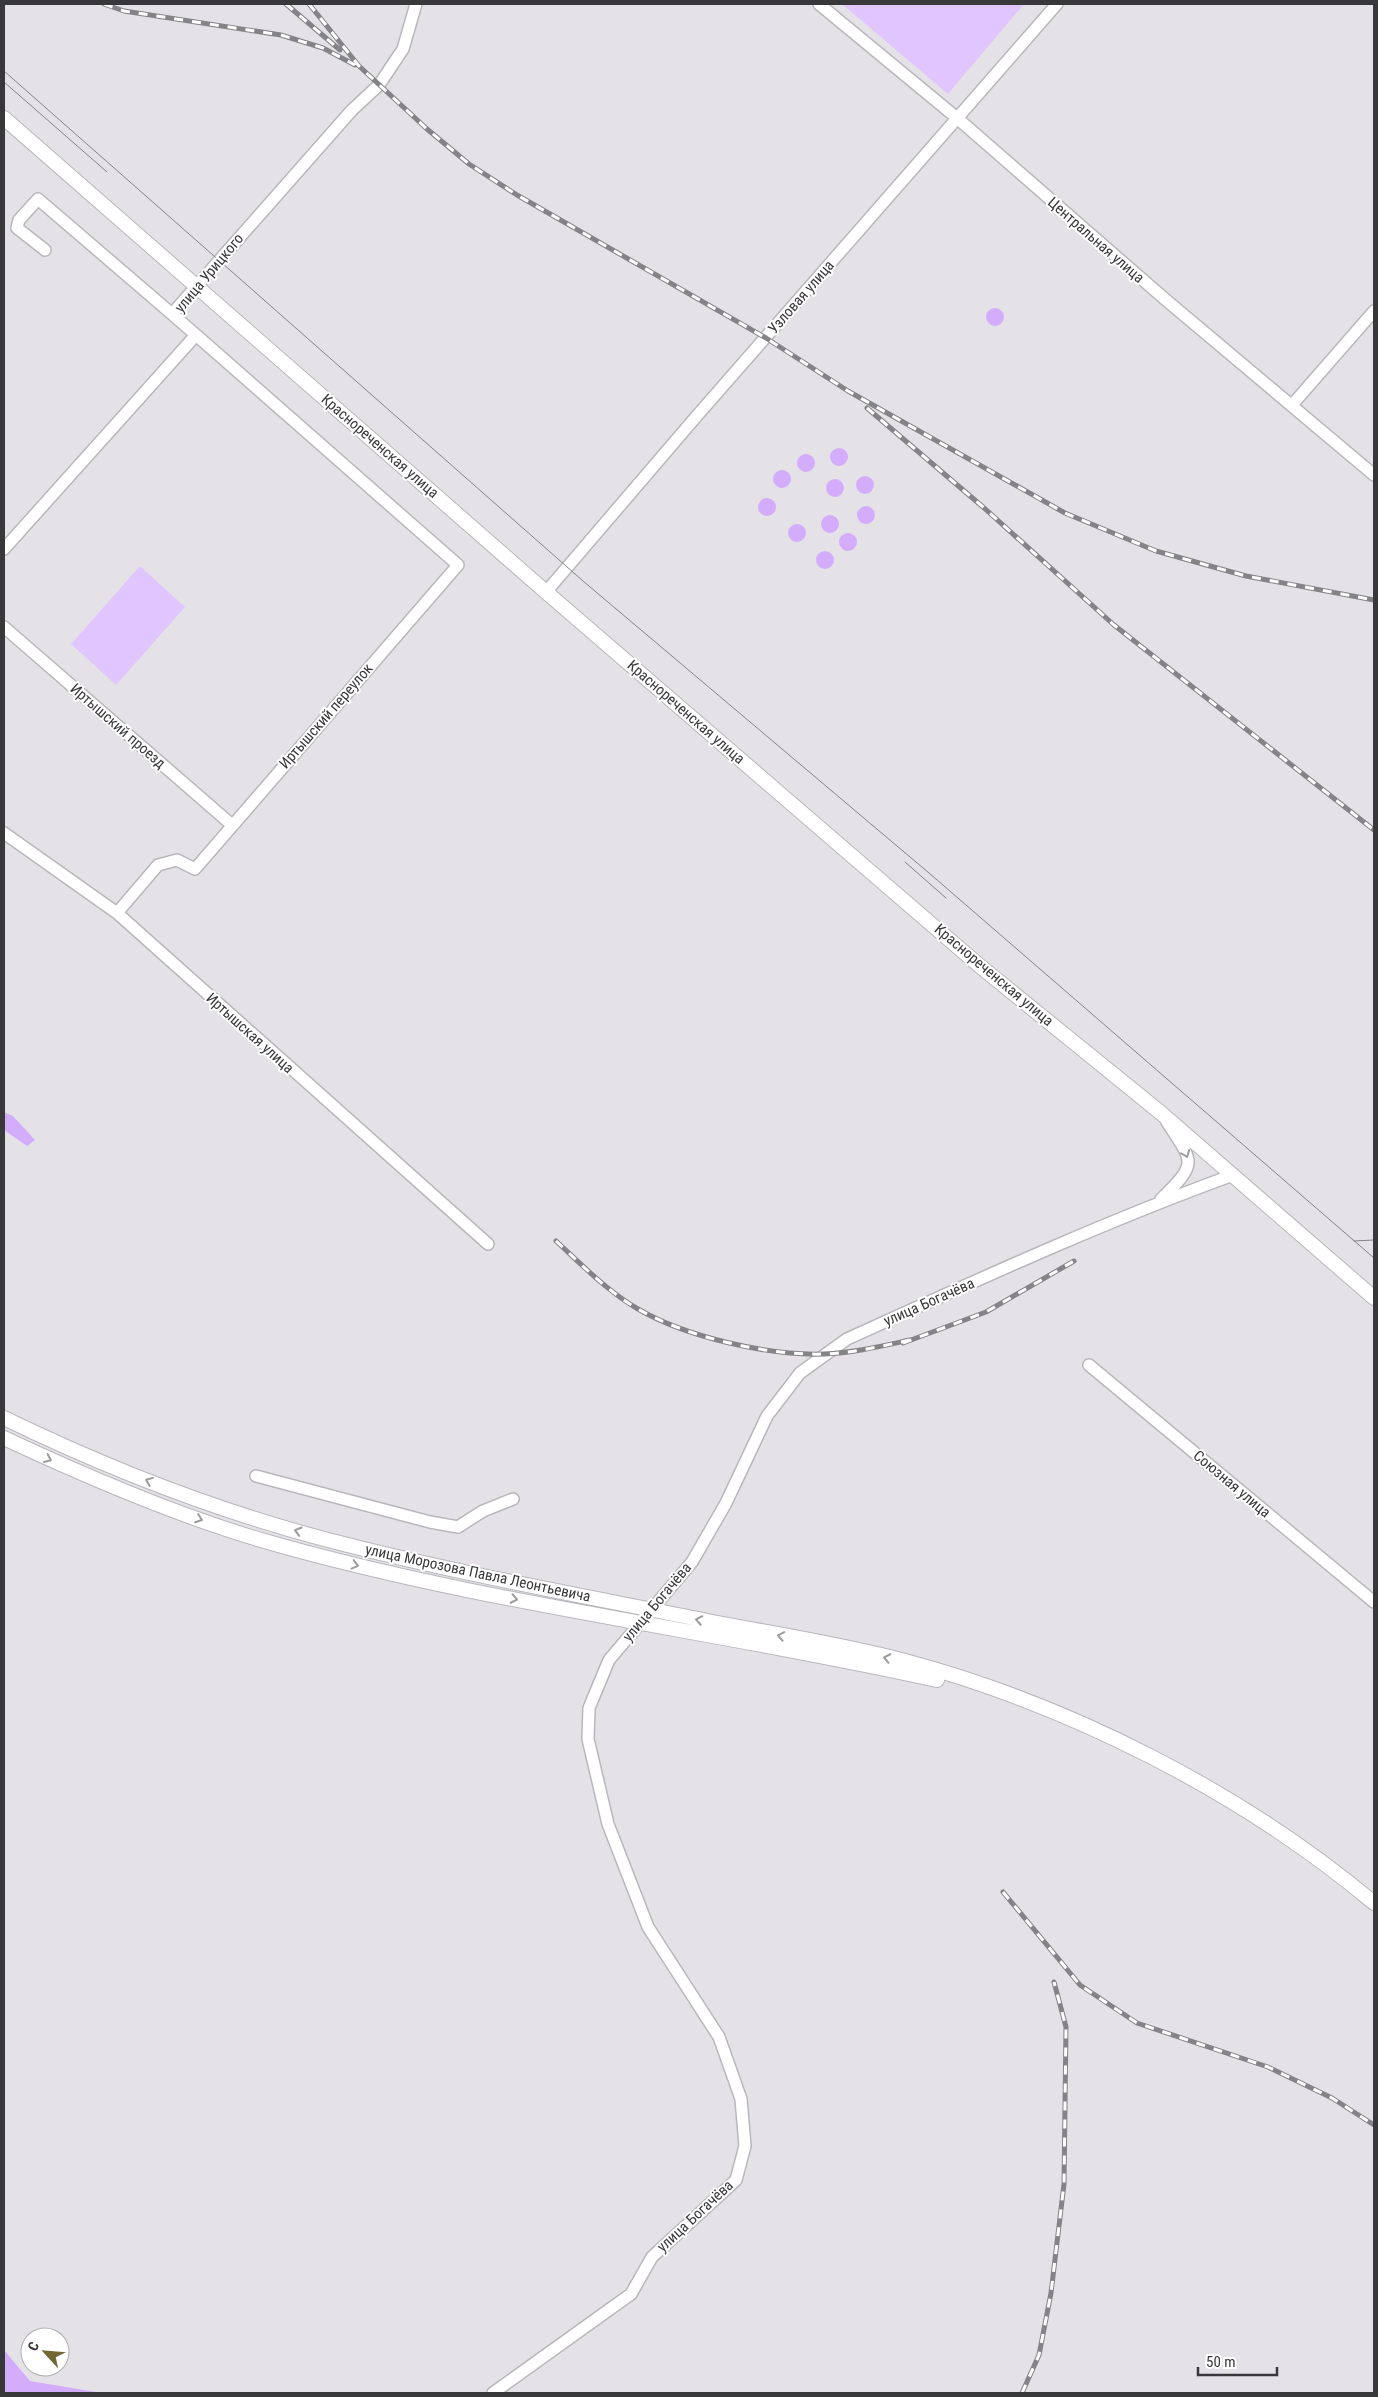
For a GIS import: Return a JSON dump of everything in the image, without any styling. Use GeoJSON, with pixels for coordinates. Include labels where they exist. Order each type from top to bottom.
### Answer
{"type":"FeatureCollection","features":[{"type":"Feature","properties":{"kind":"main road","name":"Краснореченская улица"},"geometry":{"type":"LineString","coordinates":[[4,118],[546,592],[982,967],[1161,1113],[1374,1298]]}},
{"type":"Feature","properties":{"kind":"main road","name":"улица Морозова Павла Леонтьевича"},"geometry":{"type":"LineString","coordinates":[[4,1418],[50,1440],[170,1489],[316,1537],[478,1575],[904,1661],[968,1681],[1059,1715],[1155,1759],[1245,1809],[1303,1847],[1374,1903]]}},
{"type":"Feature","properties":{"kind":"main road","name":"улица Морозова Павла Леонтьевича"},"geometry":{"type":"LineString","coordinates":[[4,1438],[52,1461],[162,1506],[261,1540],[369,1569],[940,1680],[968,1681]]}},
{"type":"Feature","properties":{"kind":"street","name":"улица Урицкого"},"geometry":{"type":"LineString","coordinates":[[4,549],[196,335],[172,314],[352,110],[379,85],[403,49],[416,4]]}},
{"type":"Feature","properties":{"kind":"street","name":"Центральная улица"},"geometry":{"type":"LineString","coordinates":[[819,4],[957,118],[1166,300],[1374,475]]}},
{"type":"Feature","properties":{"kind":"street","name":"Узловая улица"},"geometry":{"type":"LineString","coordinates":[[546,592],[1057,4]]}},
{"type":"Feature","properties":{"kind":"street"},"geometry":{"type":"LineString","coordinates":[[45,250],[17,228],[19,220],[38,199],[172,314]]}},
{"type":"Feature","properties":{"kind":"street"},"geometry":{"type":"LineString","coordinates":[[1292,405],[1374,311]]}},
{"type":"Feature","properties":{"kind":"street","name":"Иртышский переулок"},"geometry":{"type":"LineString","coordinates":[[117,913],[158,865],[177,860],[195,868],[458,565],[196,335]]}},
{"type":"Feature","properties":{"kind":"street","name":"Иртышский проезд"},"geometry":{"type":"LineString","coordinates":[[4,627],[232,825]]}},
{"type":"Feature","properties":{"kind":"street","name":"Иртышская улица"},"geometry":{"type":"LineString","coordinates":[[4,833],[117,913],[488,1244]]}},
{"type":"Feature","properties":{"kind":"street"},"geometry":{"type":"LineString","coordinates":[[1158,1202],[1185,1175],[1190,1162],[1188,1154],[1161,1113]]}},
{"type":"Feature","properties":{"kind":"street","name":"улица Богачёва"},"geometry":{"type":"LineString","coordinates":[[493,2393],[631,2294],[652,2256],[736,2180],[745,2146],[741,2099],[719,2037],[648,1927],[608,1824],[588,1739],[589,1708],[604,1668],[692,1562],[726,1502],[767,1416],[800,1373],[847,1339],[1046,1249],[1158,1202],[1233,1175]]}},
{"type":"Feature","properties":{"kind":"street","name":"Союзная улица"},"geometry":{"type":"LineString","coordinates":[[1089,1365],[1374,1602]]}},
{"type":"Feature","properties":{"kind":"street"},"geometry":{"type":"LineString","coordinates":[[256,1476],[430,1522],[458,1527],[483,1510],[513,1499]]}},
{"type":"Feature","properties":{"kind":"shaded area"},"geometry":{"type":"Polygon","coordinates":[[[842,4],[1024,4],[948,94],[842,4]]]}},
{"type":"Feature","properties":{"kind":"shaded area"},"geometry":{"type":"Polygon","coordinates":[[[991,308],[999,308],[1004,313],[1002,324],[991,326],[986,321],[986,313],[991,308]]]}},
{"type":"Feature","properties":{"kind":"shaded area"},"geometry":{"type":"Polygon","coordinates":[[[835,448],[843,448],[848,453],[846,464],[835,466],[830,461],[830,453],[835,448]]]}},
{"type":"Feature","properties":{"kind":"shaded area"},"geometry":{"type":"Polygon","coordinates":[[[802,454],[810,454],[815,459],[813,470],[802,472],[797,467],[797,459],[802,454]]]}},
{"type":"Feature","properties":{"kind":"shaded area"},"geometry":{"type":"Polygon","coordinates":[[[778,470],[786,470],[791,475],[789,486],[778,488],[773,483],[773,475],[778,470]]]}},
{"type":"Feature","properties":{"kind":"shaded area"},"geometry":{"type":"Polygon","coordinates":[[[861,476],[869,476],[874,481],[872,492],[861,494],[856,489],[856,481],[861,476]]]}},
{"type":"Feature","properties":{"kind":"shaded area"},"geometry":{"type":"Polygon","coordinates":[[[831,479],[839,479],[844,484],[842,495],[831,497],[826,492],[826,484],[831,479]]]}},
{"type":"Feature","properties":{"kind":"shaded area"},"geometry":{"type":"Polygon","coordinates":[[[763,498],[771,498],[776,503],[774,514],[763,516],[758,511],[758,503],[763,498]]]}},
{"type":"Feature","properties":{"kind":"shaded area"},"geometry":{"type":"Polygon","coordinates":[[[862,506],[870,506],[875,511],[873,522],[862,524],[857,519],[857,511],[862,506]]]}},
{"type":"Feature","properties":{"kind":"shaded area"},"geometry":{"type":"Polygon","coordinates":[[[826,515],[834,515],[839,520],[837,531],[826,533],[821,528],[821,520],[826,515]]]}},
{"type":"Feature","properties":{"kind":"shaded area"},"geometry":{"type":"Polygon","coordinates":[[[793,524],[801,524],[806,529],[804,540],[793,542],[788,537],[788,529],[793,524]]]}},
{"type":"Feature","properties":{"kind":"shaded area"},"geometry":{"type":"Polygon","coordinates":[[[844,533],[852,533],[857,538],[855,549],[844,551],[839,546],[839,538],[844,533]]]}},
{"type":"Feature","properties":{"kind":"shaded area"},"geometry":{"type":"Polygon","coordinates":[[[821,551],[829,551],[834,556],[832,567],[821,569],[816,564],[816,556],[821,551]]]}},
{"type":"Feature","properties":{"kind":"shaded area"},"geometry":{"type":"Polygon","coordinates":[[[140,566],[185,607],[116,685],[71,644],[140,566]]]}},
{"type":"Feature","properties":{"kind":"shaded area"},"geometry":{"type":"Polygon","coordinates":[[[4,1112],[13,1116],[35,1140],[27,1146],[4,1130],[4,1112]]]}},
{"type":"Feature","properties":{"kind":"shaded area"},"geometry":{"type":"Polygon","coordinates":[[[4,2350],[20,2369],[20,2377],[27,2377],[30,2381],[102,2393],[4,2393],[4,2350]]]}},
{"type":"Feature","properties":{"kind":"tram line"},"geometry":{"type":"LineString","coordinates":[[4,71],[583,581],[929,873],[1374,1258]]}},
{"type":"Feature","properties":{"kind":"tram line"},"geometry":{"type":"LineString","coordinates":[[4,82],[107,172]]}},
{"type":"Feature","properties":{"kind":"tram line"},"geometry":{"type":"LineString","coordinates":[[905,862],[946,898]]}},
{"type":"Feature","properties":{"kind":"tram line"},"geometry":{"type":"LineString","coordinates":[[1354,1241],[1374,1240]]}},
{"type":"Feature","properties":{"kind":"railway"},"geometry":{"type":"LineString","coordinates":[[104,4],[124,11],[281,35],[323,48],[355,65]]}},
{"type":"Feature","properties":{"kind":"railway"},"geometry":{"type":"LineString","coordinates":[[286,4],[340,50]]}},
{"type":"Feature","properties":{"kind":"railway"},"geometry":{"type":"LineString","coordinates":[[309,4],[359,66],[427,129],[469,164],[517,195],[766,338],[848,391],[1065,513],[1156,551],[1246,576],[1374,600]]}},
{"type":"Feature","properties":{"kind":"railway"},"geometry":{"type":"LineString","coordinates":[[867,408],[983,507],[1114,625],[1374,830]]}},
{"type":"Feature","properties":{"kind":"railway"},"geometry":{"type":"LineString","coordinates":[[556,1241],[595,1277],[638,1309],[680,1328],[728,1343],[778,1352],[824,1354],[867,1349],[910,1340]]}},
{"type":"Feature","properties":{"kind":"railway"},"geometry":{"type":"LineString","coordinates":[[903,1343],[986,1312],[1074,1261]]}},
{"type":"Feature","properties":{"kind":"railway"},"geometry":{"type":"LineString","coordinates":[[1003,1892],[1080,1985],[1137,2023],[1268,2067],[1332,2098],[1374,2125]]}},
{"type":"Feature","properties":{"kind":"railway"},"geometry":{"type":"LineString","coordinates":[[1022,2393],[1039,2355],[1051,2293],[1064,2184],[1066,2027],[1054,1982]]}}]}
